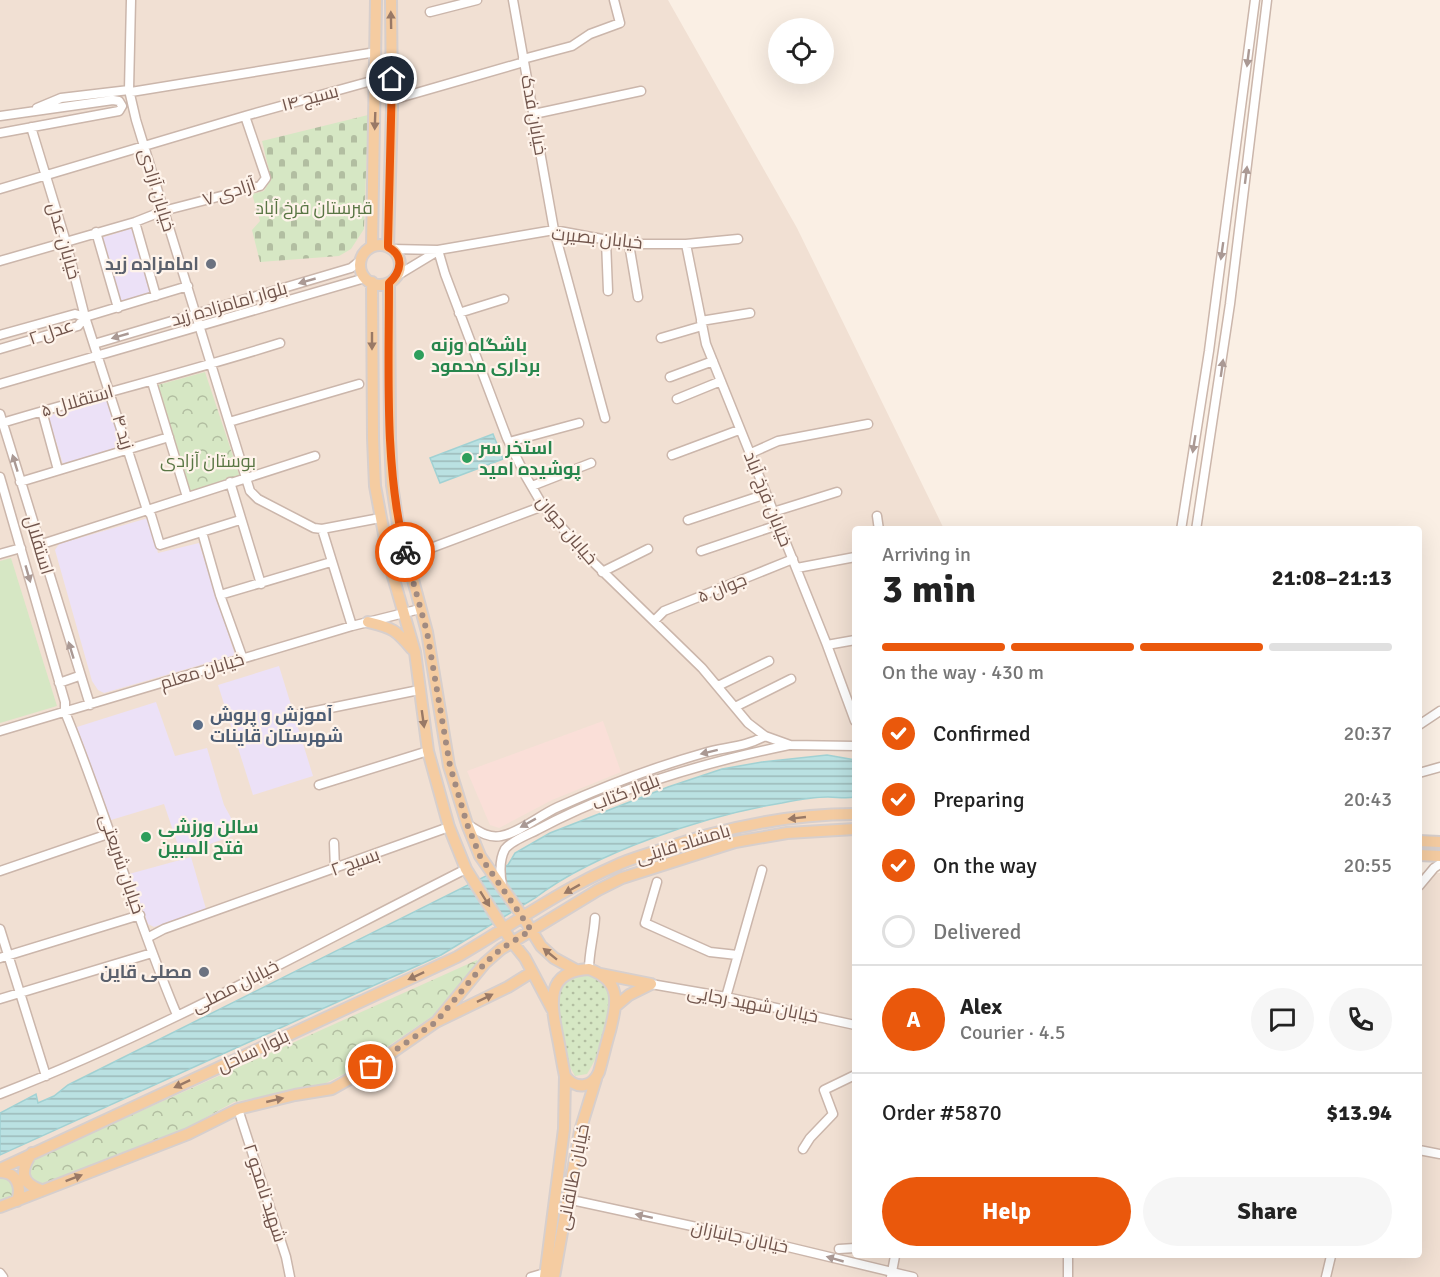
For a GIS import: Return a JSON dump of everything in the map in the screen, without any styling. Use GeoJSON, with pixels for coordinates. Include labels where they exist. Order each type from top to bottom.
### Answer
{"type":"FeatureCollection","features":[{"type":"Feature","properties":{"kind":"main road"},"geometry":{"type":"LineString","coordinates":[[372,246],[376,0]]}},
{"type":"Feature","properties":{"kind":"main road"},"geometry":{"type":"LineString","coordinates":[[390,248],[391,0]]}},
{"type":"Feature","properties":{"kind":"main road"},"geometry":{"type":"LineString","coordinates":[[384,245],[390,248],[395,251],[400,262],[398,274],[389,283],[376,285],[369,280],[360,267],[362,255],[372,246],[384,245]]}},
{"type":"Feature","properties":{"kind":"main road"},"geometry":{"type":"LineString","coordinates":[[369,280],[375,486],[390,566],[415,652],[428,751],[449,827],[466,868],[512,942],[525,958],[552,1009]]}},
{"type":"Feature","properties":{"kind":"main road"},"geometry":{"type":"LineString","coordinates":[[389,283],[392,484],[398,524],[429,644],[450,766],[467,824],[480,856],[541,946],[554,958],[576,970]]}},
{"type":"Feature","properties":{"kind":"main road"},"geometry":{"type":"LineString","coordinates":[[368,622],[399,633],[415,652]]}},
{"type":"Feature","properties":{"kind":"main road","name":"بامشاد قاینی"},"geometry":{"type":"LineString","coordinates":[[523,917],[616,865],[676,844],[734,828],[783,820],[852,814]]}},
{"type":"Feature","properties":{"kind":"main road","name":"بامشاد قاینی"},"geometry":{"type":"LineString","coordinates":[[512,942],[622,878],[735,842],[787,833],[852,829]]}},
{"type":"Feature","properties":{"kind":"main road"},"geometry":{"type":"LineString","coordinates":[[1422,841],[1440,842]]}},
{"type":"Feature","properties":{"kind":"main road"},"geometry":{"type":"LineString","coordinates":[[1422,855],[1440,856]]}},
{"type":"Feature","properties":{"kind":"main road"},"geometry":{"type":"LineString","coordinates":[[592,878],[598,890]]}},
{"type":"Feature","properties":{"kind":"main road","name":"بلوار ساحل"},"geometry":{"type":"LineString","coordinates":[[0,1170],[32,1153],[457,957],[523,917]]}},
{"type":"Feature","properties":{"kind":"main road"},"geometry":{"type":"LineString","coordinates":[[436,1022],[485,963],[512,942]]}},
{"type":"Feature","properties":{"kind":"main road"},"geometry":{"type":"LineString","coordinates":[[552,1009],[552,996],[556,984],[565,975],[576,970],[589,969],[600,974],[651,984]]}},
{"type":"Feature","properties":{"kind":"main road"},"geometry":{"type":"LineString","coordinates":[[0,1207],[188,1134],[238,1109],[295,1095],[332,1089],[371,1067],[436,1022],[508,987],[532,972]]}},
{"type":"Feature","properties":{"kind":"main road"},"geometry":{"type":"LineString","coordinates":[[600,974],[610,982],[615,993],[616,1006]]}},
{"type":"Feature","properties":{"kind":"main road"},"geometry":{"type":"LineString","coordinates":[[616,1006],[628,995],[651,984]]}},
{"type":"Feature","properties":{"kind":"main road","name":"خیابان طالقانی"},"geometry":{"type":"LineString","coordinates":[[548,1276],[561,1199],[616,1006]]}},
{"type":"Feature","properties":{"kind":"main road","name":"خیابان طالقانی"},"geometry":{"type":"LineString","coordinates":[[552,1009],[565,1076],[561,1199]]}},
{"type":"Feature","properties":{"kind":"main road"},"geometry":{"type":"LineString","coordinates":[[565,1076],[570,1082],[584,1086],[596,1079]]}},
{"type":"Feature","properties":{"kind":"main road"},"geometry":{"type":"LineString","coordinates":[[32,1153],[24,1164],[23,1172],[29,1183],[41,1190]]}},
{"type":"Feature","properties":{"kind":"main road"},"geometry":{"type":"LineString","coordinates":[[0,1170],[14,1177],[19,1184],[20,1193],[16,1201]]}},
{"type":"Feature","properties":{"kind":"street","name":"خیابان آزادی"},"geometry":{"type":"LineString","coordinates":[[131,0],[130,91],[136,120],[211,364]]}},
{"type":"Feature","properties":{"kind":"street"},"geometry":{"type":"LineString","coordinates":[[430,12],[477,0]]}},
{"type":"Feature","properties":{"kind":"street","name":"خیابان فدک"},"geometry":{"type":"LineString","coordinates":[[513,0],[554,230],[605,418]]}},
{"type":"Feature","properties":{"kind":"street"},"geometry":{"type":"LineString","coordinates":[[392,100],[572,46],[590,34],[620,23],[614,0]]}},
{"type":"Feature","properties":{"kind":"street"},"geometry":{"type":"LineString","coordinates":[[1181,526],[1209,351],[1255,0]]}},
{"type":"Feature","properties":{"kind":"street"},"geometry":{"type":"LineString","coordinates":[[1197,526],[1226,338],[1267,0]]}},
{"type":"Feature","properties":{"kind":"street"},"geometry":{"type":"LineString","coordinates":[[31,112],[61,98],[130,91],[376,52]]}},
{"type":"Feature","properties":{"kind":"street","name":"بسیج ۱۴"},"geometry":{"type":"LineString","coordinates":[[0,189],[375,80]]}},
{"type":"Feature","properties":{"kind":"street"},"geometry":{"type":"LineString","coordinates":[[534,114],[641,91]]}},
{"type":"Feature","properties":{"kind":"street"},"geometry":{"type":"LineString","coordinates":[[0,116],[113,100],[119,101],[122,106],[119,111],[0,133]]}},
{"type":"Feature","properties":{"kind":"street","name":"آزادی ۷"},"geometry":{"type":"LineString","coordinates":[[163,211],[260,186],[266,178],[245,116]]}},
{"type":"Feature","properties":{"kind":"street","name":"خیابان عدل"},"geometry":{"type":"LineString","coordinates":[[31,127],[98,356]]}},
{"type":"Feature","properties":{"kind":"street"},"geometry":{"type":"LineString","coordinates":[[0,261],[135,222],[163,211]]}},
{"type":"Feature","properties":{"kind":"street"},"geometry":{"type":"LineString","coordinates":[[135,222],[156,296]]}},
{"type":"Feature","properties":{"kind":"street","name":"خیابان بصیرت"},"geometry":{"type":"LineString","coordinates":[[438,250],[554,230],[629,244],[686,244],[738,239]]}},
{"type":"Feature","properties":{"kind":"street"},"geometry":{"type":"LineString","coordinates":[[96,232],[118,308]]}},
{"type":"Feature","properties":{"kind":"street"},"geometry":{"type":"LineString","coordinates":[[606,241],[608,291]]}},
{"type":"Feature","properties":{"kind":"street"},"geometry":{"type":"LineString","coordinates":[[629,244],[638,297]]}},
{"type":"Feature","properties":{"kind":"street","name":"خیابان فرخ آباد"},"geometry":{"type":"LineString","coordinates":[[686,244],[706,344],[797,568],[852,713]]}},
{"type":"Feature","properties":{"kind":"street"},"geometry":{"type":"LineString","coordinates":[[390,248],[438,250]]}},
{"type":"Feature","properties":{"kind":"street"},"geometry":{"type":"LineString","coordinates":[[398,274],[438,250]]}},
{"type":"Feature","properties":{"kind":"street","name":"خیابان جوان"},"geometry":{"type":"LineString","coordinates":[[438,250],[459,313],[509,442],[543,506],[602,572],[686,651],[747,723],[765,736]]}},
{"type":"Feature","properties":{"kind":"street","name":"بلوار امامزاده زید"},"geometry":{"type":"LineString","coordinates":[[94,344],[351,268],[361,260]]}},
{"type":"Feature","properties":{"kind":"street","name":"بلوار امامزاده زید"},"geometry":{"type":"LineString","coordinates":[[0,384],[369,280]]}},
{"type":"Feature","properties":{"kind":"street"},"geometry":{"type":"LineString","coordinates":[[85,317],[188,286]]}},
{"type":"Feature","properties":{"kind":"street"},"geometry":{"type":"LineString","coordinates":[[459,313],[504,299]]}},
{"type":"Feature","properties":{"kind":"street"},"geometry":{"type":"LineString","coordinates":[[661,338],[702,323],[750,313]]}},
{"type":"Feature","properties":{"kind":"street","name":"عدل ۲"},"geometry":{"type":"LineString","coordinates":[[0,336],[75,314],[85,317],[78,326],[0,349]]}},
{"type":"Feature","properties":{"kind":"street","name":"استقلال ۵"},"geometry":{"type":"LineString","coordinates":[[1,419],[42,411],[152,382],[280,343]]}},
{"type":"Feature","properties":{"kind":"street","name":"زید ۴"},"geometry":{"type":"LineString","coordinates":[[98,356],[160,545],[202,532]]}},
{"type":"Feature","properties":{"kind":"street"},"geometry":{"type":"LineString","coordinates":[[670,377],[713,361]]}},
{"type":"Feature","properties":{"kind":"street"},"geometry":{"type":"LineString","coordinates":[[211,364],[245,477],[250,491],[258,499],[305,525],[322,529],[380,518]]}},
{"type":"Feature","properties":{"kind":"street"},"geometry":{"type":"LineString","coordinates":[[677,399],[722,381]]}},
{"type":"Feature","properties":{"kind":"street"},"geometry":{"type":"LineString","coordinates":[[152,382],[187,497]]}},
{"type":"Feature","properties":{"kind":"street"},"geometry":{"type":"LineString","coordinates":[[229,422],[359,384]]}},
{"type":"Feature","properties":{"kind":"street"},"geometry":{"type":"LineString","coordinates":[[42,411],[58,470]]}},
{"type":"Feature","properties":{"kind":"street","name":"استقلال"},"geometry":{"type":"LineString","coordinates":[[1,419],[79,676],[90,705]]}},
{"type":"Feature","properties":{"kind":"street"},"geometry":{"type":"LineString","coordinates":[[509,442],[579,423]]}},
{"type":"Feature","properties":{"kind":"street"},"geometry":{"type":"LineString","coordinates":[[749,454],[778,441],[868,424]]}},
{"type":"Feature","properties":{"kind":"street"},"geometry":{"type":"LineString","coordinates":[[672,454],[739,430]]}},
{"type":"Feature","properties":{"kind":"street"},"geometry":{"type":"LineString","coordinates":[[20,482],[169,437]]}},
{"type":"Feature","properties":{"kind":"street"},"geometry":{"type":"LineString","coordinates":[[39,545],[315,456]]}},
{"type":"Feature","properties":{"kind":"street"},"geometry":{"type":"LineString","coordinates":[[532,486],[591,463]]}},
{"type":"Feature","properties":{"kind":"street","name":"استقلال"},"geometry":{"type":"LineString","coordinates":[[0,477],[1,487],[65,702],[65,712]]}},
{"type":"Feature","properties":{"kind":"street"},"geometry":{"type":"LineString","coordinates":[[230,482],[261,584]]}},
{"type":"Feature","properties":{"kind":"street"},"geometry":{"type":"LineString","coordinates":[[773,512],[837,492]]}},
{"type":"Feature","properties":{"kind":"street"},"geometry":{"type":"LineString","coordinates":[[688,520],[766,494]]}},
{"type":"Feature","properties":{"kind":"street"},"geometry":{"type":"LineString","coordinates":[[406,557],[543,506]]}},
{"type":"Feature","properties":{"kind":"street"},"geometry":{"type":"LineString","coordinates":[[878,516],[879,526]]}},
{"type":"Feature","properties":{"kind":"street"},"geometry":{"type":"LineString","coordinates":[[240,520],[202,532],[220,595],[243,659]]}},
{"type":"Feature","properties":{"kind":"street"},"geometry":{"type":"LineString","coordinates":[[701,551],[778,525]]}},
{"type":"Feature","properties":{"kind":"street"},"geometry":{"type":"LineString","coordinates":[[322,529],[352,626]]}},
{"type":"Feature","properties":{"kind":"street"},"geometry":{"type":"LineString","coordinates":[[0,554],[21,548]]}},
{"type":"Feature","properties":{"kind":"street"},"geometry":{"type":"LineString","coordinates":[[602,572],[648,549]]}},
{"type":"Feature","properties":{"kind":"street"},"geometry":{"type":"LineString","coordinates":[[797,568],[852,558]]}},
{"type":"Feature","properties":{"kind":"street","name":"جوان ۵"},"geometry":{"type":"LineString","coordinates":[[654,621],[664,611],[793,559]]}},
{"type":"Feature","properties":{"kind":"street"},"geometry":{"type":"LineString","coordinates":[[220,595],[331,562]]}},
{"type":"Feature","properties":{"kind":"street","name":"خیابان معلم"},"geometry":{"type":"LineString","coordinates":[[0,731],[352,626],[420,609]]}},
{"type":"Feature","properties":{"kind":"street"},"geometry":{"type":"LineString","coordinates":[[827,645],[852,641]]}},
{"type":"Feature","properties":{"kind":"street"},"geometry":{"type":"LineString","coordinates":[[718,686],[770,661]]}},
{"type":"Feature","properties":{"kind":"street"},"geometry":{"type":"LineString","coordinates":[[59,683],[79,676]]}},
{"type":"Feature","properties":{"kind":"street"},"geometry":{"type":"LineString","coordinates":[[735,707],[791,679]]}},
{"type":"Feature","properties":{"kind":"street"},"geometry":{"type":"LineString","coordinates":[[296,716],[419,690]]}},
{"type":"Feature","properties":{"kind":"street"},"geometry":{"type":"LineString","coordinates":[[1422,723],[1440,711]]}},
{"type":"Feature","properties":{"kind":"street","name":"خیابان شریعتی"},"geometry":{"type":"LineString","coordinates":[[65,712],[111,833],[152,953],[177,1015]]}},
{"type":"Feature","properties":{"kind":"street"},"geometry":{"type":"LineString","coordinates":[[765,736],[790,745],[852,746]]}},
{"type":"Feature","properties":{"kind":"street","name":"بلوار کتاب"},"geometry":{"type":"LineString","coordinates":[[510,833],[555,808],[633,777],[705,752],[754,742],[765,736]]}},
{"type":"Feature","properties":{"kind":"street","name":"بلوار کتاب"},"geometry":{"type":"LineString","coordinates":[[502,886],[501,860],[506,848],[569,814],[704,764],[790,745]]}},
{"type":"Feature","properties":{"kind":"street"},"geometry":{"type":"LineString","coordinates":[[319,785],[428,751]]}},
{"type":"Feature","properties":{"kind":"street"},"geometry":{"type":"LineString","coordinates":[[1422,772],[1438,768]]}},
{"type":"Feature","properties":{"kind":"street"},"geometry":{"type":"LineString","coordinates":[[467,824],[495,837],[510,833],[509,839],[514,842]]}},
{"type":"Feature","properties":{"kind":"street","name":"بسیج ۲"},"geometry":{"type":"LineString","coordinates":[[147,938],[164,929],[449,827]]}},
{"type":"Feature","properties":{"kind":"street"},"geometry":{"type":"LineString","coordinates":[[0,871],[111,833]]}},
{"type":"Feature","properties":{"kind":"street"},"geometry":{"type":"LineString","coordinates":[[334,843],[335,869]]}},
{"type":"Feature","properties":{"kind":"street"},"geometry":{"type":"LineString","coordinates":[[1422,882],[1440,864]]}},
{"type":"Feature","properties":{"kind":"street","name":"خیابان مصلی"},"geometry":{"type":"LineString","coordinates":[[0,1094],[46,1076],[177,1015],[466,868]]}},
{"type":"Feature","properties":{"kind":"street"},"geometry":{"type":"LineString","coordinates":[[726,997],[762,870]]}},
{"type":"Feature","properties":{"kind":"street"},"geometry":{"type":"LineString","coordinates":[[657,882],[645,923],[710,952],[738,955]]}},
{"type":"Feature","properties":{"kind":"street"},"geometry":{"type":"LineString","coordinates":[[4,957],[140,915]]}},
{"type":"Feature","properties":{"kind":"street"},"geometry":{"type":"LineString","coordinates":[[589,969],[589,951],[593,941],[595,918]]}},
{"type":"Feature","properties":{"kind":"street"},"geometry":{"type":"LineString","coordinates":[[0,929],[4,957],[21,993],[46,1076]]}},
{"type":"Feature","properties":{"kind":"street"},"geometry":{"type":"LineString","coordinates":[[0,999],[152,953]]}},
{"type":"Feature","properties":{"kind":"street","name":"خیابان شهید رجایی"},"geometry":{"type":"LineString","coordinates":[[651,984],[726,997],[852,1024]]}},
{"type":"Feature","properties":{"kind":"street"},"geometry":{"type":"LineString","coordinates":[[803,1149],[810,1138],[833,1114],[824,1090],[852,1076]]}},
{"type":"Feature","properties":{"kind":"street","name":"شهید نامجو ۲"},"geometry":{"type":"LineString","coordinates":[[238,1109],[286,1257],[290,1277]]}},
{"type":"Feature","properties":{"kind":"street"},"geometry":{"type":"LineString","coordinates":[[1422,1151],[1440,1154]]}},
{"type":"Feature","properties":{"kind":"street","name":"خیابان جانبازان"},"geometry":{"type":"LineString","coordinates":[[561,1199],[784,1246],[891,1275],[913,1277]]}},
{"type":"Feature","properties":{"kind":"street"},"geometry":{"type":"LineString","coordinates":[[839,1250],[852,1248]]}},
{"type":"Feature","properties":{"kind":"street"},"geometry":{"type":"LineString","coordinates":[[891,1275],[895,1258]]}},
{"type":"Feature","properties":{"kind":"street"},"geometry":{"type":"LineString","coordinates":[[1326,1277],[1331,1258]]}},
{"type":"Feature","properties":{"kind":"street"},"geometry":{"type":"LineString","coordinates":[[1068,1260],[1068,1277]]}},
{"type":"Feature","properties":{"kind":"street"},"geometry":{"type":"LineString","coordinates":[[0,1273],[3,1277]]}},
{"type":"Feature","properties":{"kind":"street"},"geometry":{"type":"LineString","coordinates":[[531,1277],[548,1276]]}},
{"type":"Feature","properties":{"kind":"shaded area"},"geometry":{"type":"Polygon","coordinates":[[[0,0],[668,0],[797,228],[943,526],[852,526],[852,1258],[1422,1258],[1422,872],[1440,873],[1440,1277],[0,1277],[0,0]]]}},
{"type":"Feature","properties":{"kind":"shaded area"},"geometry":{"type":"Polygon","coordinates":[[[133,228],[152,293],[120,302],[101,238],[133,228]]]}},
{"type":"Feature","properties":{"kind":"shaded area"},"geometry":{"type":"Polygon","coordinates":[[[106,398],[121,446],[63,464],[48,416],[106,398]]]}},
{"type":"Feature","properties":{"kind":"shaded area"},"geometry":{"type":"Polygon","coordinates":[[[148,518],[158,553],[199,543],[235,655],[104,693],[98,690],[92,681],[55,550],[59,544],[148,518]]]}},
{"type":"Feature","properties":{"kind":"shaded area"},"geometry":{"type":"Polygon","coordinates":[[[279,666],[313,776],[253,795],[218,685],[279,666]]]}},
{"type":"Feature","properties":{"kind":"shaded area"},"geometry":{"type":"Polygon","coordinates":[[[156,702],[175,756],[207,748],[224,805],[236,827],[233,836],[181,854],[164,804],[111,820],[77,727],[156,702]]]}},
{"type":"Feature","properties":{"kind":"shaded area"},"geometry":{"type":"Polygon","coordinates":[[[603,721],[621,772],[552,800],[499,828],[490,825],[467,771],[603,721]]]}},
{"type":"Feature","properties":{"kind":"shaded area"},"geometry":{"type":"Polygon","coordinates":[[[191,857],[206,909],[154,927],[148,924],[129,874],[191,857]]]}},
{"type":"Feature","properties":{"kind":"green space","name":"قبرستان فرخ آباد"},"geometry":{"type":"Polygon","coordinates":[[[368,115],[364,229],[351,249],[339,256],[260,262],[252,230],[260,221],[252,194],[264,191],[271,179],[262,141],[368,115]]]}},
{"type":"Feature","properties":{"kind":"green space","name":"بوستان آزادی"},"geometry":{"type":"Polygon","coordinates":[[[205,372],[240,477],[191,494],[158,385],[205,372]]]}},
{"type":"Feature","properties":{"kind":"green space"},"geometry":{"type":"Polygon","coordinates":[[[11,558],[57,706],[0,723],[0,561],[11,558]]]}},
{"type":"Feature","properties":{"kind":"green space"},"geometry":{"type":"Polygon","coordinates":[[[477,960],[479,962],[434,1015],[356,1068],[322,1085],[234,1102],[185,1129],[39,1186],[29,1177],[29,1165],[34,1159],[477,960]]]}},
{"type":"Feature","properties":{"kind":"green space"},"geometry":{"type":"Polygon","coordinates":[[[584,974],[598,979],[610,990],[609,1014],[602,1043],[587,1074],[575,1076],[567,1062],[556,998],[560,987],[570,977],[584,974]]]}},
{"type":"Feature","properties":{"kind":"green space"},"geometry":{"type":"Polygon","coordinates":[[[0,1178],[9,1179],[13,1185],[14,1195],[0,1200],[0,1178]]]}},
{"type":"Feature","properties":{"kind":"water","name":"استخر سر پوشیده امید"},"geometry":{"type":"Polygon","coordinates":[[[493,434],[503,459],[440,483],[430,458],[493,434]]]}},
{"type":"Feature","properties":{"kind":"water"},"geometry":{"type":"Polygon","coordinates":[[[827,755],[852,759],[852,797],[810,798],[721,816],[620,851],[560,881],[441,955],[0,1155],[0,1113],[36,1094],[38,1103],[54,1096],[68,1085],[508,865],[515,853],[550,833],[668,787],[722,769],[827,755]]]}},
{"type":"Feature","properties":{"kind":"way so far"},"geometry":{"type":"LineString","coordinates":[[371,1067],[436,1022],[485,963],[501,949],[531,930],[480,856],[467,824],[446,750],[427,632],[405,552]]}},
{"type":"Feature","properties":{"kind":"place","name":"امامزاده زید"},"geometry":{"type":"Point","coordinates":[211,264]}},
{"type":"Feature","properties":{"kind":"place","name":"باشگاه وزنه برداری محمود"},"geometry":{"type":"Point","coordinates":[419,355]}},
{"type":"Feature","properties":{"kind":"place","name":"استخر سر پوشیده امید"},"geometry":{"type":"Point","coordinates":[467,458]}},
{"type":"Feature","properties":{"kind":"place","name":"آموزش و پروش شهرستان قاینات"},"geometry":{"type":"Point","coordinates":[198,725]}},
{"type":"Feature","properties":{"kind":"place","name":"سالن ورزشی فتح المبین"},"geometry":{"type":"Point","coordinates":[146,837]}},
{"type":"Feature","properties":{"kind":"place","name":"مصلی قاین"},"geometry":{"type":"Point","coordinates":[204,972]}},
{"type":"Feature","properties":{"kind":"route"},"geometry":{"type":"LineString","coordinates":[[392,79],[388,247],[395,251],[400,262],[398,274],[389,283],[390,438],[392,484],[405,552]]}}]}
